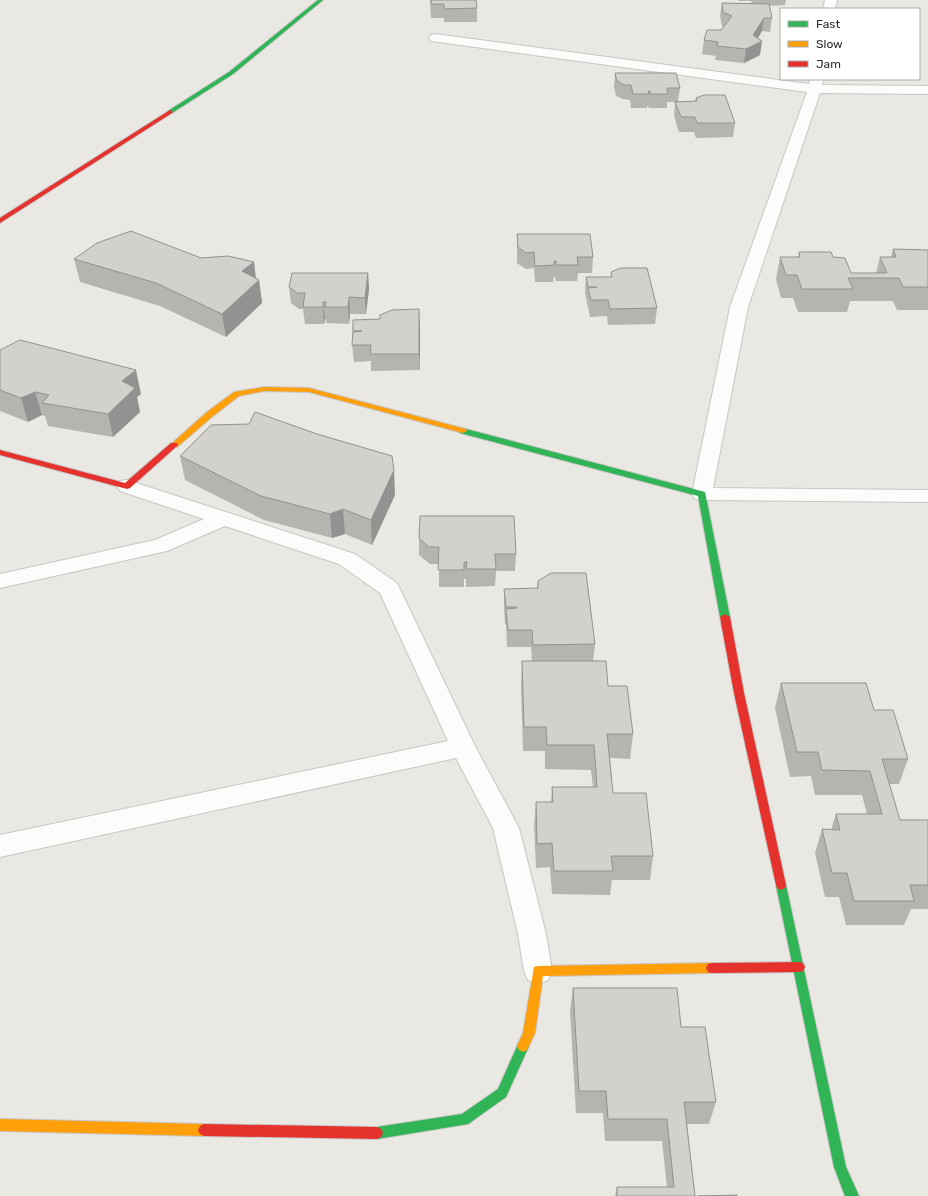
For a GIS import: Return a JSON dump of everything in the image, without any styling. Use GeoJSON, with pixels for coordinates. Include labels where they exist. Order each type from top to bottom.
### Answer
{"type":"FeatureCollection","features":[{"type":"Feature","properties":{"kind":"street"},"geometry":{"type":"LineString","coordinates":[[0,221],[231,73],[321,0]]}},
{"type":"Feature","properties":{"kind":"street"},"geometry":{"type":"LineString","coordinates":[[435,38],[780,80]]}},
{"type":"Feature","properties":{"kind":"street"},"geometry":{"type":"LineString","coordinates":[[783,80],[816,84],[928,90]]}},
{"type":"Feature","properties":{"kind":"street"},"geometry":{"type":"LineString","coordinates":[[816,84],[739,307],[702,494],[739,693],[799,967],[840,1167],[852,1196]]}},
{"type":"Feature","properties":{"kind":"street"},"geometry":{"type":"LineString","coordinates":[[127,486],[210,414],[237,394],[264,388],[309,390],[702,494],[928,496]]}},
{"type":"Feature","properties":{"kind":"street"},"geometry":{"type":"LineString","coordinates":[[0,452],[127,486],[348,559],[389,588],[463,747],[506,828],[532,934],[538,971],[529,1032],[502,1093],[464,1120],[385,1133],[38,1128],[0,1125]]}},
{"type":"Feature","properties":{"kind":"street"},"geometry":{"type":"LineString","coordinates":[[0,581],[160,546],[224,518]]}},
{"type":"Feature","properties":{"kind":"street"},"geometry":{"type":"LineString","coordinates":[[0,846],[463,747]]}},
{"type":"Feature","properties":{"kind":"street"},"geometry":{"type":"LineString","coordinates":[[538,971],[799,967]]}},
{"type":"Feature","properties":{"kind":"building"},"geometry":{"type":"Polygon","coordinates":[[[431,0],[476,0],[477,8],[444,9],[444,4],[431,4],[431,0]]]}},
{"type":"Feature","properties":{"kind":"building"},"geometry":{"type":"Polygon","coordinates":[[[722,3],[769,4],[772,18],[764,18],[753,35],[762,41],[746,49],[717,46],[718,42],[704,40],[707,30],[721,30],[732,16],[723,12],[722,3]]]}},
{"type":"Feature","properties":{"kind":"building"},"geometry":{"type":"Polygon","coordinates":[[[615,73],[676,73],[680,88],[667,88],[668,94],[650,94],[650,91],[648,91],[649,94],[633,94],[631,85],[624,85],[617,81],[615,73]]]}},
{"type":"Feature","properties":{"kind":"building"},"geometry":{"type":"Polygon","coordinates":[[[704,95],[725,95],[735,123],[697,123],[695,117],[681,117],[675,102],[697,101],[696,98],[704,95]]]}},
{"type":"Feature","properties":{"kind":"building"},"geometry":{"type":"Polygon","coordinates":[[[131,231],[201,258],[228,256],[254,262],[242,271],[259,280],[222,314],[156,283],[74,259],[97,243],[131,231]]]}},
{"type":"Feature","properties":{"kind":"building"},"geometry":{"type":"Polygon","coordinates":[[[517,234],[590,234],[593,257],[577,257],[578,265],[556,265],[556,261],[554,261],[554,265],[535,266],[534,252],[526,253],[518,247],[517,234]]]}},
{"type":"Feature","properties":{"kind":"building"},"geometry":{"type":"Polygon","coordinates":[[[893,249],[928,250],[928,287],[903,287],[899,278],[848,278],[853,289],[802,289],[797,275],[786,275],[780,257],[800,257],[799,252],[831,252],[833,257],[845,258],[851,273],[887,273],[880,257],[896,257],[893,249]]]}},
{"type":"Feature","properties":{"kind":"building"},"geometry":{"type":"Polygon","coordinates":[[[621,268],[647,268],[657,308],[610,309],[608,300],[591,300],[588,288],[597,287],[588,287],[586,277],[612,277],[611,272],[621,268]]]}},
{"type":"Feature","properties":{"kind":"building"},"geometry":{"type":"Polygon","coordinates":[[[292,273],[368,273],[365,298],[349,297],[348,307],[325,307],[326,302],[323,302],[323,307],[303,307],[305,293],[297,293],[289,287],[292,273]]]}},
{"type":"Feature","properties":{"kind":"building"},"geometry":{"type":"Polygon","coordinates":[[[419,309],[419,354],[370,354],[371,345],[352,345],[353,332],[362,331],[353,331],[353,320],[380,319],[380,315],[392,310],[419,309]]]}},
{"type":"Feature","properties":{"kind":"building"},"geometry":{"type":"Polygon","coordinates":[[[20,340],[136,370],[122,381],[135,388],[108,414],[42,403],[49,395],[35,392],[21,398],[0,390],[0,350],[20,340]]]}},
{"type":"Feature","properties":{"kind":"building"},"geometry":{"type":"Polygon","coordinates":[[[255,412],[317,434],[392,456],[394,470],[371,520],[343,509],[330,514],[261,496],[180,456],[211,425],[249,424],[255,412]]]}},
{"type":"Feature","properties":{"kind":"building"},"geometry":{"type":"Polygon","coordinates":[[[420,516],[514,516],[516,554],[495,554],[496,569],[466,569],[467,562],[464,562],[464,570],[438,570],[439,547],[429,547],[419,538],[420,516]]]}},
{"type":"Feature","properties":{"kind":"building"},"geometry":{"type":"Polygon","coordinates":[[[551,573],[586,573],[595,644],[533,645],[532,630],[508,630],[506,609],[517,607],[506,607],[504,589],[538,588],[538,581],[551,573]]]}},
{"type":"Feature","properties":{"kind":"building"},"geometry":{"type":"Polygon","coordinates":[[[522,661],[606,661],[608,686],[627,686],[633,734],[607,734],[613,793],[646,793],[653,856],[611,856],[613,871],[554,871],[552,843],[537,844],[536,802],[553,802],[552,787],[597,787],[594,745],[547,745],[546,727],[524,727],[522,661]]]}},
{"type":"Feature","properties":{"kind":"building"},"geometry":{"type":"Polygon","coordinates":[[[781,683],[866,683],[874,710],[893,710],[908,759],[882,759],[900,820],[928,820],[928,885],[910,885],[914,901],[854,901],[847,873],[832,873],[822,829],[840,830],[836,814],[882,814],[870,771],[822,770],[818,752],[797,752],[781,683]]]}},
{"type":"Feature","properties":{"kind":"building"},"geometry":{"type":"Polygon","coordinates":[[[573,988],[677,988],[681,1027],[705,1027],[716,1102],[684,1102],[695,1196],[617,1196],[617,1187],[674,1187],[667,1119],[608,1119],[606,1091],[579,1091],[573,988]]]}},
{"type":"Feature","properties":{"kind":"building"},"geometry":{"type":"Polygon","coordinates":[[[737,1195],[737,1196],[697,1196],[737,1195]]]}},
{"type":"Feature","properties":{"kind":"traffic: fast"},"geometry":{"type":"LineString","coordinates":[[170,112],[231,73],[321,0]]}},
{"type":"Feature","properties":{"kind":"traffic: fast"},"geometry":{"type":"LineString","coordinates":[[463,431],[702,494],[725,617]]}},
{"type":"Feature","properties":{"kind":"traffic: fast"},"geometry":{"type":"LineString","coordinates":[[781,885],[840,1167],[852,1196]]}},
{"type":"Feature","properties":{"kind":"traffic: fast"},"geometry":{"type":"LineString","coordinates":[[377,1133],[464,1120],[502,1093],[523,1046]]}},
{"type":"Feature","properties":{"kind":"traffic: slow"},"geometry":{"type":"LineString","coordinates":[[174,445],[210,414],[237,394],[264,389],[309,390],[463,431]]}},
{"type":"Feature","properties":{"kind":"traffic: slow"},"geometry":{"type":"LineString","coordinates":[[523,1046],[529,1033],[538,971],[712,968]]}},
{"type":"Feature","properties":{"kind":"traffic: slow"},"geometry":{"type":"LineString","coordinates":[[0,1125],[204,1130]]}},
{"type":"Feature","properties":{"kind":"traffic: jam"},"geometry":{"type":"LineString","coordinates":[[0,221],[170,112]]}},
{"type":"Feature","properties":{"kind":"traffic: jam"},"geometry":{"type":"LineString","coordinates":[[0,452],[127,486],[174,445]]}},
{"type":"Feature","properties":{"kind":"traffic: jam"},"geometry":{"type":"LineString","coordinates":[[725,617],[739,693],[781,885]]}},
{"type":"Feature","properties":{"kind":"traffic: jam"},"geometry":{"type":"LineString","coordinates":[[712,968],[799,967]]}},
{"type":"Feature","properties":{"kind":"traffic: jam"},"geometry":{"type":"LineString","coordinates":[[204,1130],[377,1133]]}}]}
